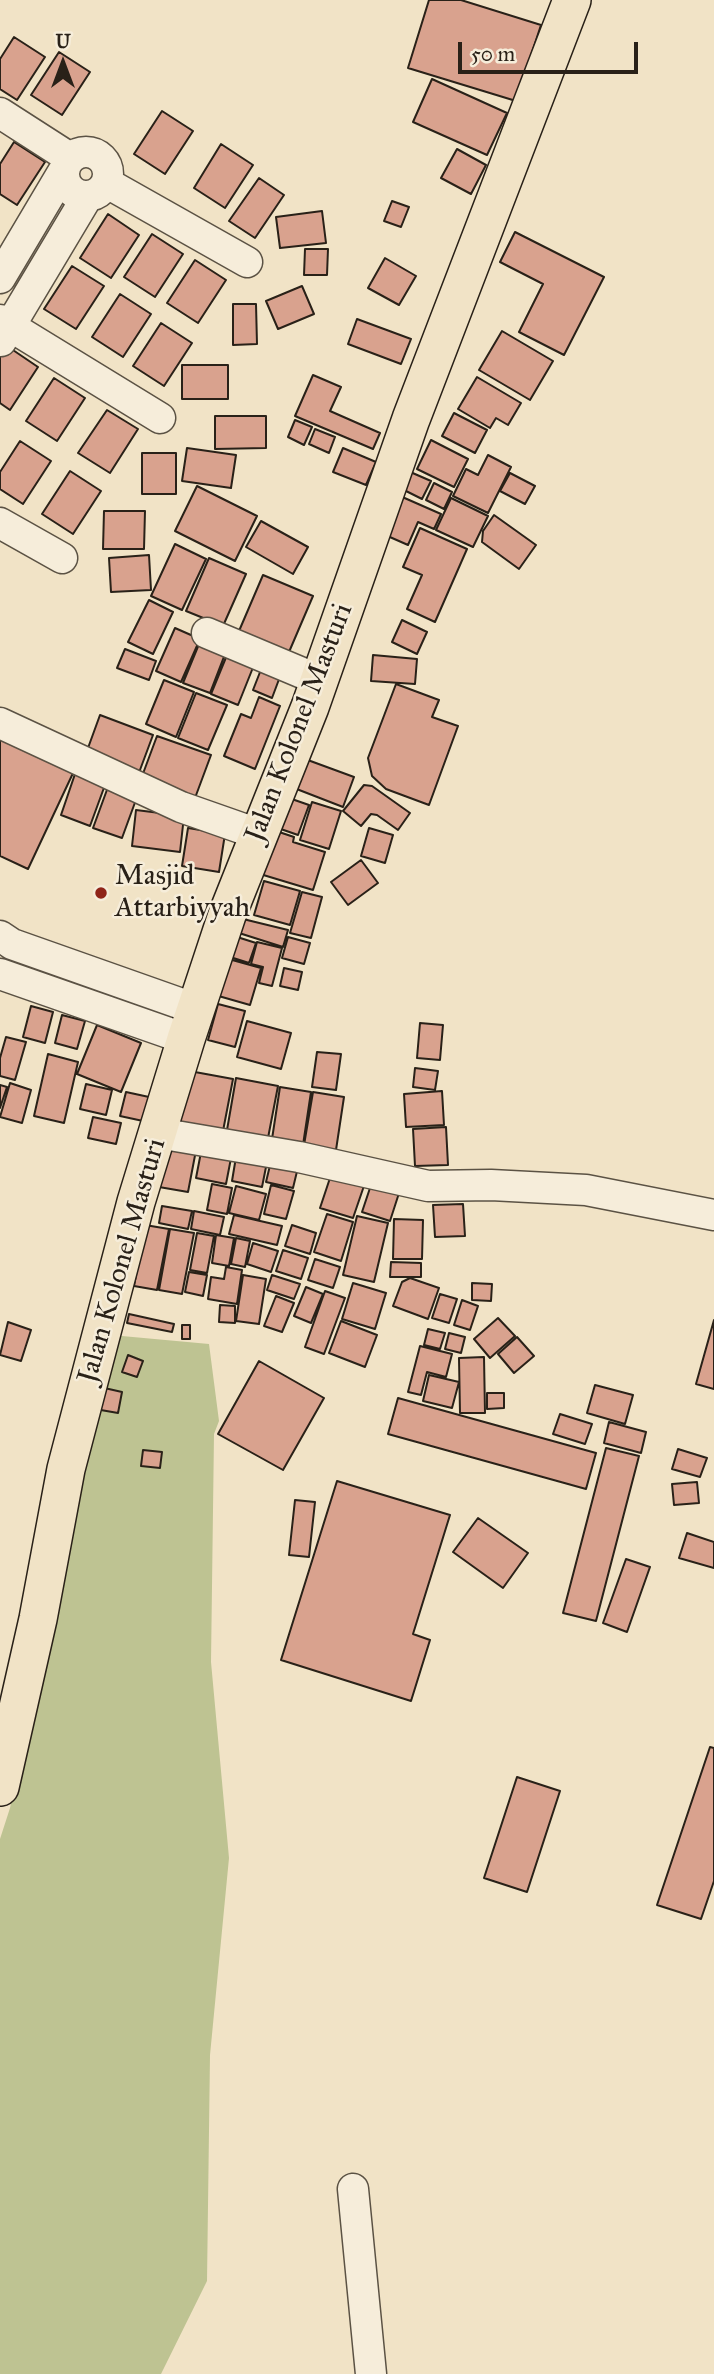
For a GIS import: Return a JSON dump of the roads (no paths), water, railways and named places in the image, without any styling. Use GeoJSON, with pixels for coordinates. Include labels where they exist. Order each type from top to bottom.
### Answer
{"type":"FeatureCollection","features":[{"type":"Feature","properties":{"kind":"main road","name":"Jalan Kolonel Masturi"},"geometry":{"type":"LineString","coordinates":[[0,1787],[38,1619],[66,1469],[108,1303],[191,1024],[258,834],[319,680],[411,419],[572,0]]}},
{"type":"Feature","properties":{"kind":"street"},"geometry":{"type":"LineString","coordinates":[[0,113],[67,165]]}},
{"type":"Feature","properties":{"kind":"street"},"geometry":{"type":"LineString","coordinates":[[67,165],[64,181],[69,190],[77,195],[97,190],[247,262]]}},
{"type":"Feature","properties":{"kind":"street"},"geometry":{"type":"LineString","coordinates":[[0,278],[67,165]]}},
{"type":"Feature","properties":{"kind":"street"},"geometry":{"type":"LineString","coordinates":[[97,190],[3,330],[160,418]]}},
{"type":"Feature","properties":{"kind":"street"},"geometry":{"type":"LineString","coordinates":[[0,523],[62,558]]}},
{"type":"Feature","properties":{"kind":"street"},"geometry":{"type":"LineString","coordinates":[[207,633],[319,680]]}},
{"type":"Feature","properties":{"kind":"street"},"geometry":{"type":"LineString","coordinates":[[0,723],[181,807],[258,834]]}},
{"type":"Feature","properties":{"kind":"street"},"geometry":{"type":"LineString","coordinates":[[0,936],[12,944],[124,984],[191,1024]]}},
{"type":"Feature","properties":{"kind":"street"},"geometry":{"type":"LineString","coordinates":[[0,974],[116,1014],[191,1024]]}},
{"type":"Feature","properties":{"kind":"street"},"geometry":{"type":"LineString","coordinates":[[158,1133],[299,1157],[428,1186],[491,1185],[586,1190],[714,1215]]}},
{"type":"Feature","properties":{"kind":"street"},"geometry":{"type":"LineString","coordinates":[[352,2189],[371,2374]]}},
{"type":"Feature","properties":{"kind":"place","name":"Masjid Attarbiyyah"},"geometry":{"type":"Point","coordinates":[101,893]}}]}
